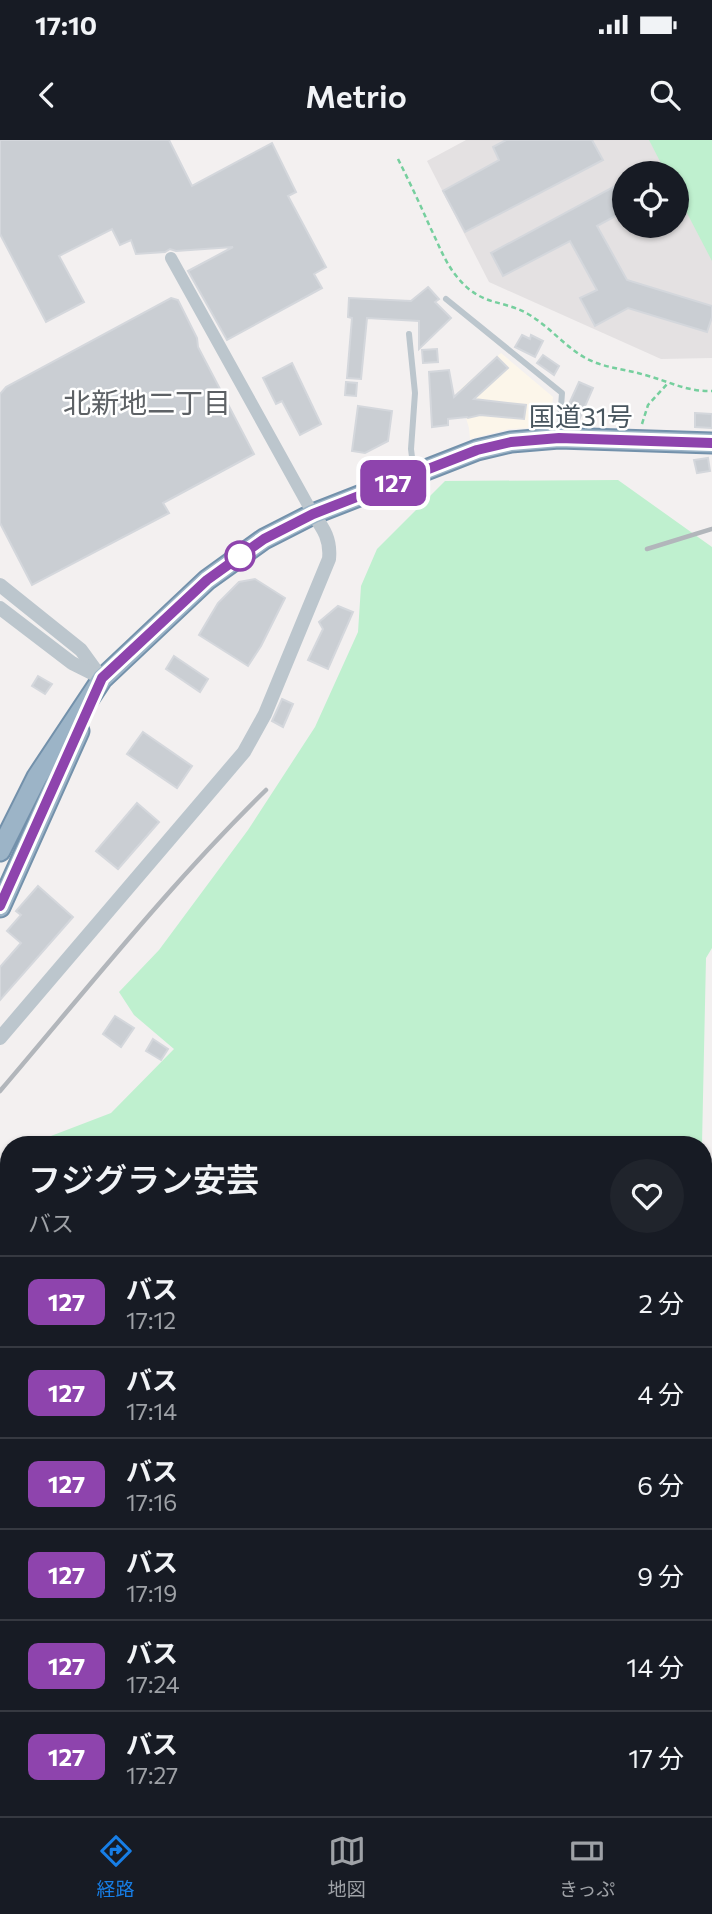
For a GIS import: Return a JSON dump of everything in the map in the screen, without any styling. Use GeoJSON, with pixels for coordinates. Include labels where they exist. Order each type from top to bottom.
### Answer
{"type":"FeatureCollection","features":[{"type":"Feature","properties":{"kind":"highway","name":"国道31号"},"geometry":{"type":"LineString","coordinates":[[0,852],[37,778],[102,678],[207,580],[264,539],[313,514],[489,447],[511,442],[559,438],[712,443]]}},
{"type":"Feature","properties":{"kind":"highway","name":"国道31号"},"geometry":{"type":"LineString","coordinates":[[0,906],[102,678]]}},
{"type":"Feature","properties":{"kind":"street"},"geometry":{"type":"LineString","coordinates":[[0,1038],[244,752],[265,714],[329,559],[331,545],[326,531],[313,514],[172,258]]}},
{"type":"Feature","properties":{"kind":"street"},"geometry":{"type":"LineString","coordinates":[[0,585],[81,650],[102,678]]}},
{"type":"Feature","properties":{"kind":"street"},"geometry":{"type":"LineString","coordinates":[[0,608],[72,663],[102,678]]}},
{"type":"Feature","properties":{"kind":"lane"},"geometry":{"type":"LineString","coordinates":[[446,299],[562,393],[559,438]]}},
{"type":"Feature","properties":{"kind":"lane"},"geometry":{"type":"LineString","coordinates":[[409,334],[415,393],[411,449],[414,475]]}},
{"type":"Feature","properties":{"kind":"path"},"geometry":{"type":"LineString","coordinates":[[398,159],[442,255],[459,279],[477,295],[489,302],[526,313],[544,324],[579,354],[600,365],[647,375],[697,391],[712,391]]}},
{"type":"Feature","properties":{"kind":"path"},"geometry":{"type":"LineString","coordinates":[[639,433],[648,405],[668,383]]}},
{"type":"Feature","properties":{"kind":"shaded area"},"geometry":{"type":"Polygon","coordinates":[[[466,140],[712,140],[712,358],[661,359],[489,282],[427,161],[466,140]]]}},
{"type":"Feature","properties":{"kind":"shaded area"},"geometry":{"type":"Polygon","coordinates":[[[501,353],[553,397],[550,427],[509,429],[470,439],[458,391],[501,353]]]}},
{"type":"Feature","properties":{"kind":"green space"},"geometry":{"type":"Polygon","coordinates":[[[649,140],[712,140],[712,261],[689,217],[689,161],[660,161],[649,140]]]}},
{"type":"Feature","properties":{"kind":"green space"},"geometry":{"type":"Polygon","coordinates":[[[618,480],[712,547],[712,948],[706,958],[702,1136],[51,1136],[111,1113],[174,1049],[134,1015],[119,992],[159,950],[248,830],[315,727],[358,632],[361,586],[377,549],[445,481],[618,480]]]}},
{"type":"Feature","properties":{"kind":"building"},"geometry":{"type":"Polygon","coordinates":[[[0,140],[169,140],[192,186],[272,143],[296,192],[288,196],[326,267],[314,274],[322,288],[227,340],[188,271],[233,247],[176,251],[170,249],[165,252],[136,254],[131,240],[120,245],[112,229],[59,256],[84,302],[46,322],[0,234],[0,140]]]}},
{"type":"Feature","properties":{"kind":"building"},"geometry":{"type":"Polygon","coordinates":[[[506,140],[592,140],[603,160],[465,232],[443,191],[499,160],[493,147],[506,140]]]}},
{"type":"Feature","properties":{"kind":"building"},"geometry":{"type":"Polygon","coordinates":[[[612,188],[612,218],[597,226],[627,280],[712,306],[712,317],[707,332],[628,308],[595,326],[580,298],[597,290],[570,241],[503,276],[491,253],[612,188]]]}},
{"type":"Feature","properties":{"kind":"building"},"geometry":{"type":"Polygon","coordinates":[[[428,287],[439,299],[435,302],[451,318],[419,349],[419,321],[367,318],[361,379],[347,378],[352,318],[348,317],[349,298],[411,301],[428,287]]]}},
{"type":"Feature","properties":{"kind":"building"},"geometry":{"type":"Polygon","coordinates":[[[171,298],[178,300],[197,338],[198,347],[254,454],[163,503],[169,513],[32,585],[0,523],[0,394],[6,387],[171,298]]]}},
{"type":"Feature","properties":{"kind":"building"},"geometry":{"type":"Polygon","coordinates":[[[522,335],[530,339],[531,335],[543,341],[535,357],[515,347],[522,335]]]}},
{"type":"Feature","properties":{"kind":"building"},"geometry":{"type":"Polygon","coordinates":[[[437,349],[438,362],[423,363],[422,350],[437,349]]]}},
{"type":"Feature","properties":{"kind":"building"},"geometry":{"type":"Polygon","coordinates":[[[543,355],[559,366],[554,375],[537,363],[543,355]]]}},
{"type":"Feature","properties":{"kind":"building"},"geometry":{"type":"Polygon","coordinates":[[[497,357],[508,368],[474,399],[526,405],[524,419],[480,415],[448,419],[448,425],[432,427],[429,372],[449,370],[454,397],[497,357]]]}},
{"type":"Feature","properties":{"kind":"building"},"geometry":{"type":"Polygon","coordinates":[[[292,363],[321,424],[300,435],[282,401],[276,404],[263,378],[292,363]]]}},
{"type":"Feature","properties":{"kind":"building"},"geometry":{"type":"Polygon","coordinates":[[[346,382],[357,383],[356,396],[345,395],[346,382]]]}},
{"type":"Feature","properties":{"kind":"building"},"geometry":{"type":"Polygon","coordinates":[[[579,382],[593,388],[579,420],[566,419],[567,404],[579,382]]]}},
{"type":"Feature","properties":{"kind":"building"},"geometry":{"type":"Polygon","coordinates":[[[358,406],[392,411],[388,441],[365,453],[352,451],[358,406]]]}},
{"type":"Feature","properties":{"kind":"building"},"geometry":{"type":"Polygon","coordinates":[[[695,413],[712,414],[712,428],[695,427],[695,413]]]}},
{"type":"Feature","properties":{"kind":"building"},"geometry":{"type":"Polygon","coordinates":[[[708,458],[710,471],[697,473],[694,460],[708,458]]]}},
{"type":"Feature","properties":{"kind":"building"},"geometry":{"type":"Polygon","coordinates":[[[255,579],[285,598],[248,666],[199,635],[218,603],[239,582],[255,579]]]}},
{"type":"Feature","properties":{"kind":"building"},"geometry":{"type":"Polygon","coordinates":[[[338,606],[353,612],[328,669],[308,660],[323,629],[319,622],[338,606]]]}},
{"type":"Feature","properties":{"kind":"building"},"geometry":{"type":"Polygon","coordinates":[[[174,656],[208,679],[200,692],[166,669],[174,656]]]}},
{"type":"Feature","properties":{"kind":"building"},"geometry":{"type":"Polygon","coordinates":[[[38,676],[52,684],[45,694],[32,686],[38,676]]]}},
{"type":"Feature","properties":{"kind":"building"},"geometry":{"type":"Polygon","coordinates":[[[282,699],[293,704],[283,727],[272,721],[282,699]]]}},
{"type":"Feature","properties":{"kind":"building"},"geometry":{"type":"Polygon","coordinates":[[[143,732],[192,766],[177,788],[127,754],[143,732]]]}},
{"type":"Feature","properties":{"kind":"building"},"geometry":{"type":"Polygon","coordinates":[[[137,803],[159,822],[118,869],[96,851],[137,803]]]}},
{"type":"Feature","properties":{"kind":"building"},"geometry":{"type":"Polygon","coordinates":[[[38,886],[73,917],[0,1000],[0,967],[21,943],[7,931],[21,915],[16,911],[38,886]]]}},
{"type":"Feature","properties":{"kind":"building"},"geometry":{"type":"Polygon","coordinates":[[[115,1016],[134,1028],[121,1047],[103,1034],[115,1016]]]}},
{"type":"Feature","properties":{"kind":"building"},"geometry":{"type":"Polygon","coordinates":[[[153,1039],[168,1049],[161,1060],[146,1051],[153,1039]]]}},
{"type":"Feature","properties":{"kind":"railway"},"geometry":{"type":"LineString","coordinates":[[647,549],[712,529]]}},
{"type":"Feature","properties":{"kind":"railway"},"geometry":{"type":"LineString","coordinates":[[0,1091],[196,862],[266,790]]}},
{"type":"Feature","properties":{"kind":"bus line","name":"127"},"geometry":{"type":"LineString","coordinates":[[0,906],[102,678],[207,580],[264,539],[313,514],[477,450],[511,442],[559,438],[712,443]]}},
{"type":"Feature","properties":{"kind":"district","name":"北新地二丁目"},"geometry":{"type":"Point","coordinates":[147,402]}}]}
